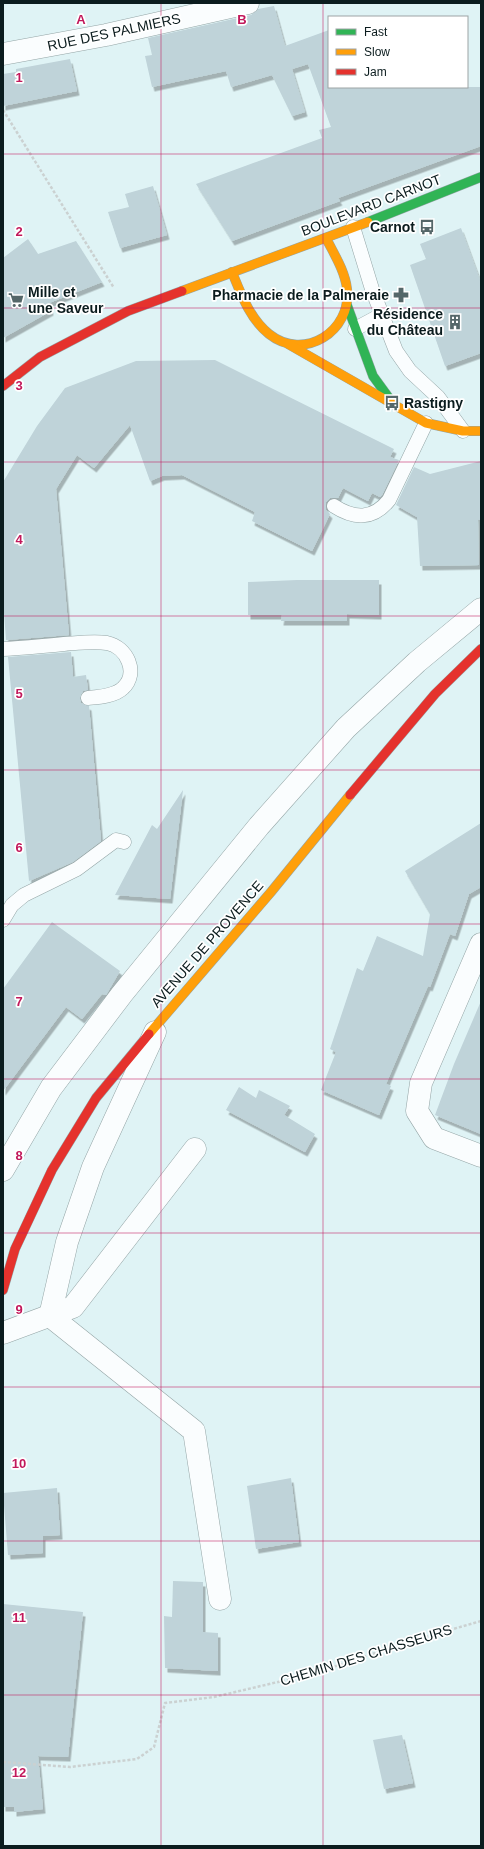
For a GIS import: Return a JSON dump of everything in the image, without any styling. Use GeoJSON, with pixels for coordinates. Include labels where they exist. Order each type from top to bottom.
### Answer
{"type":"FeatureCollection","features":[{"type":"Feature","properties":{"kind":"main road","name":"BOULEVARD CARNOT"},"geometry":{"type":"LineString","coordinates":[[232,272],[326,238],[481,177]]}},
{"type":"Feature","properties":{"kind":"main road"},"geometry":{"type":"LineString","coordinates":[[326,238],[347,289],[347,305],[373,376],[392,402]]}},
{"type":"Feature","properties":{"kind":"main road"},"geometry":{"type":"LineString","coordinates":[[3,386],[40,357],[128,311],[232,272],[242,297],[259,323],[270,335],[392,402],[426,423],[462,431],[481,431]]}},
{"type":"Feature","properties":{"kind":"main road"},"geometry":{"type":"LineString","coordinates":[[287,344],[304,346],[319,342],[328,336],[341,322],[347,305]]}},
{"type":"Feature","properties":{"kind":"main road","name":"AVENUE DE PROVENCE"},"geometry":{"type":"LineString","coordinates":[[3,1290],[14,1249],[52,1170],[96,1098],[161,1018],[271,892],[372,767],[435,694],[481,649]]}},
{"type":"Feature","properties":{"kind":"street","name":"RUE DES PALMIERS"},"geometry":{"type":"LineString","coordinates":[[3,54],[106,35],[248,3]]}},
{"type":"Feature","properties":{"kind":"street"},"geometry":{"type":"LineString","coordinates":[[3,1170],[51,1088],[122,994],[258,826],[346,728],[417,662],[481,609]]}},
{"type":"Feature","properties":{"kind":"street"},"geometry":{"type":"LineString","coordinates":[[481,944],[420,1083],[417,1111],[434,1138],[481,1156]]}},
{"type":"Feature","properties":{"kind":"street"},"geometry":{"type":"LineString","coordinates":[[50,1316],[67,1242],[93,1168],[161,1018]]}},
{"type":"Feature","properties":{"kind":"street"},"geometry":{"type":"LineString","coordinates":[[3,1333],[73,1307],[195,1149]]}},
{"type":"Feature","properties":{"kind":"street"},"geometry":{"type":"LineString","coordinates":[[50,1316],[194,1431],[220,1599]]}},
{"type":"Feature","properties":{"kind":"lane"},"geometry":{"type":"LineString","coordinates":[[353,227],[381,315],[396,351],[410,371],[438,397],[462,431]]}},
{"type":"Feature","properties":{"kind":"lane"},"geometry":{"type":"LineString","coordinates":[[355,329],[381,315]]}},
{"type":"Feature","properties":{"kind":"lane"},"geometry":{"type":"LineString","coordinates":[[334,506],[355,516],[381,510],[389,500],[426,423]]}},
{"type":"Feature","properties":{"kind":"lane"},"geometry":{"type":"LineString","coordinates":[[3,649],[83,643],[107,643],[118,647],[128,657],[130,666],[126,684],[123,689],[115,692],[88,698]]}},
{"type":"Feature","properties":{"kind":"lane"},"geometry":{"type":"LineString","coordinates":[[3,920],[12,906],[24,895],[77,869],[116,840],[124,842]]}},
{"type":"Feature","properties":{"kind":"path"},"geometry":{"type":"LineString","coordinates":[[3,110],[128,311]]}},
{"type":"Feature","properties":{"kind":"path","name":"CHEMIN DES CHASSEURS"},"geometry":{"type":"LineString","coordinates":[[3,1762],[70,1767],[137,1759],[154,1747],[165,1703],[214,1697],[312,1674],[408,1642],[481,1621]]}},
{"type":"Feature","properties":{"kind":"building"},"geometry":{"type":"Polygon","coordinates":[[[274,6],[285,46],[328,30],[328,88],[481,87],[481,146],[338,198],[340,201],[232,241],[196,184],[322,138],[319,130],[331,127],[308,64],[292,69],[305,112],[292,116],[272,75],[231,87],[226,71],[152,87],[145,56],[152,55],[148,38],[251,15],[258,9],[274,6]]]}},
{"type":"Feature","properties":{"kind":"building"},"geometry":{"type":"Polygon","coordinates":[[[70,59],[77,91],[3,106],[3,74],[16,72],[16,69],[70,59]]]}},
{"type":"Feature","properties":{"kind":"building"},"geometry":{"type":"Polygon","coordinates":[[[153,186],[167,235],[120,248],[108,212],[129,207],[125,194],[153,186]]]}},
{"type":"Feature","properties":{"kind":"building","name":"Résidence du Château"},"geometry":{"type":"Polygon","coordinates":[[[461,228],[481,283],[481,353],[445,366],[410,265],[426,259],[420,244],[461,228]]]}},
{"type":"Feature","properties":{"kind":"building"},"geometry":{"type":"Polygon","coordinates":[[[28,239],[38,254],[76,241],[102,282],[49,303],[51,311],[3,338],[3,258],[28,239]]]}},
{"type":"Feature","properties":{"kind":"building"},"geometry":{"type":"Polygon","coordinates":[[[215,360],[394,449],[390,457],[399,460],[382,495],[380,497],[372,493],[368,501],[343,488],[338,498],[330,498],[326,502],[326,510],[330,514],[312,551],[252,521],[255,512],[182,475],[162,476],[150,481],[130,425],[94,468],[77,455],[56,489],[69,635],[6,640],[3,599],[3,482],[37,426],[65,388],[136,361],[215,360]]]}},
{"type":"Feature","properties":{"kind":"building"},"geometry":{"type":"Polygon","coordinates":[[[481,461],[481,519],[478,520],[479,565],[420,566],[417,517],[396,505],[414,467],[430,474],[481,461]]]}},
{"type":"Feature","properties":{"kind":"building"},"geometry":{"type":"Polygon","coordinates":[[[297,580],[379,580],[379,615],[347,614],[347,621],[281,621],[282,615],[248,615],[248,582],[297,580]]]}},
{"type":"Feature","properties":{"kind":"building"},"geometry":{"type":"Polygon","coordinates":[[[71,652],[73,677],[86,675],[88,690],[83,691],[80,698],[81,703],[89,706],[101,841],[73,862],[29,881],[8,657],[71,652]]]}},
{"type":"Feature","properties":{"kind":"building"},"geometry":{"type":"Polygon","coordinates":[[[183,790],[170,899],[115,895],[152,825],[157,829],[183,790]]]}},
{"type":"Feature","properties":{"kind":"building"},"geometry":{"type":"Polygon","coordinates":[[[481,823],[481,887],[469,894],[455,936],[450,934],[430,987],[428,986],[386,1084],[391,1086],[379,1115],[321,1090],[336,1052],[330,1049],[357,968],[363,971],[377,936],[423,956],[430,914],[405,871],[481,823]]]}},
{"type":"Feature","properties":{"kind":"building"},"geometry":{"type":"Polygon","coordinates":[[[52,922],[120,971],[106,995],[102,994],[82,1019],[66,1007],[3,1091],[3,989],[52,922]]]}},
{"type":"Feature","properties":{"kind":"building"},"geometry":{"type":"Polygon","coordinates":[[[481,1001],[481,1134],[435,1115],[454,1064],[481,1001]]]}},
{"type":"Feature","properties":{"kind":"building"},"geometry":{"type":"Polygon","coordinates":[[[239,1087],[256,1098],[259,1090],[290,1106],[284,1115],[315,1134],[305,1152],[226,1110],[239,1087]]]}},
{"type":"Feature","properties":{"kind":"building"},"geometry":{"type":"Polygon","coordinates":[[[291,1478],[299,1542],[256,1549],[247,1486],[291,1478]]]}},
{"type":"Feature","properties":{"kind":"building"},"geometry":{"type":"Polygon","coordinates":[[[57,1488],[60,1535],[43,1536],[43,1553],[8,1555],[3,1493],[57,1488]]]}},
{"type":"Feature","properties":{"kind":"building"},"geometry":{"type":"Polygon","coordinates":[[[173,1581],[203,1582],[203,1632],[218,1633],[218,1671],[165,1668],[164,1616],[172,1617],[173,1581]]]}},
{"type":"Feature","properties":{"kind":"building"},"geometry":{"type":"Polygon","coordinates":[[[3,1604],[83,1612],[68,1757],[38,1756],[43,1809],[14,1812],[14,1807],[3,1807],[3,1604]]]}},
{"type":"Feature","properties":{"kind":"building"},"geometry":{"type":"Polygon","coordinates":[[[402,1735],[413,1783],[384,1789],[373,1740],[402,1735]]]}},
{"type":"Feature","properties":{"kind":"traffic: fast"},"geometry":{"type":"LineString","coordinates":[[368,222],[481,177]]}},
{"type":"Feature","properties":{"kind":"traffic: fast"},"geometry":{"type":"LineString","coordinates":[[347,305],[373,376],[389,398]]}},
{"type":"Feature","properties":{"kind":"traffic: slow"},"geometry":{"type":"LineString","coordinates":[[182,291],[368,222]]}},
{"type":"Feature","properties":{"kind":"traffic: slow"},"geometry":{"type":"LineString","coordinates":[[232,272],[251,314],[262,328],[283,342],[297,345],[310,343],[323,338],[334,329],[342,318],[347,304],[346,282],[339,263],[326,238]]}},
{"type":"Feature","properties":{"kind":"traffic: slow"},"geometry":{"type":"LineString","coordinates":[[288,344],[426,423],[463,431],[481,431]]}},
{"type":"Feature","properties":{"kind":"traffic: slow"},"geometry":{"type":"LineString","coordinates":[[149,1034],[271,892],[350,795]]}},
{"type":"Feature","properties":{"kind":"traffic: jam"},"geometry":{"type":"LineString","coordinates":[[3,386],[40,357],[128,311],[182,291]]}},
{"type":"Feature","properties":{"kind":"traffic: jam"},"geometry":{"type":"LineString","coordinates":[[350,795],[435,694],[481,649]]}},
{"type":"Feature","properties":{"kind":"traffic: jam"},"geometry":{"type":"LineString","coordinates":[[3,1290],[15,1249],[52,1170],[96,1098],[149,1034]]}},
{"type":"Feature","properties":{"kind":"place","name":"Carnot"},"geometry":{"type":"Point","coordinates":[427,227]}},
{"type":"Feature","properties":{"kind":"place","name":"Pharmacie de la Palmeraie"},"geometry":{"type":"Point","coordinates":[401,295]}},
{"type":"Feature","properties":{"kind":"place","name":"Mille et une Saveur"},"geometry":{"type":"Point","coordinates":[16,300]}},
{"type":"Feature","properties":{"kind":"place","name":"Résidence du Château"},"geometry":{"type":"Point","coordinates":[455,322]}},
{"type":"Feature","properties":{"kind":"place","name":"Rastigny"},"geometry":{"type":"Point","coordinates":[392,403]}}]}
